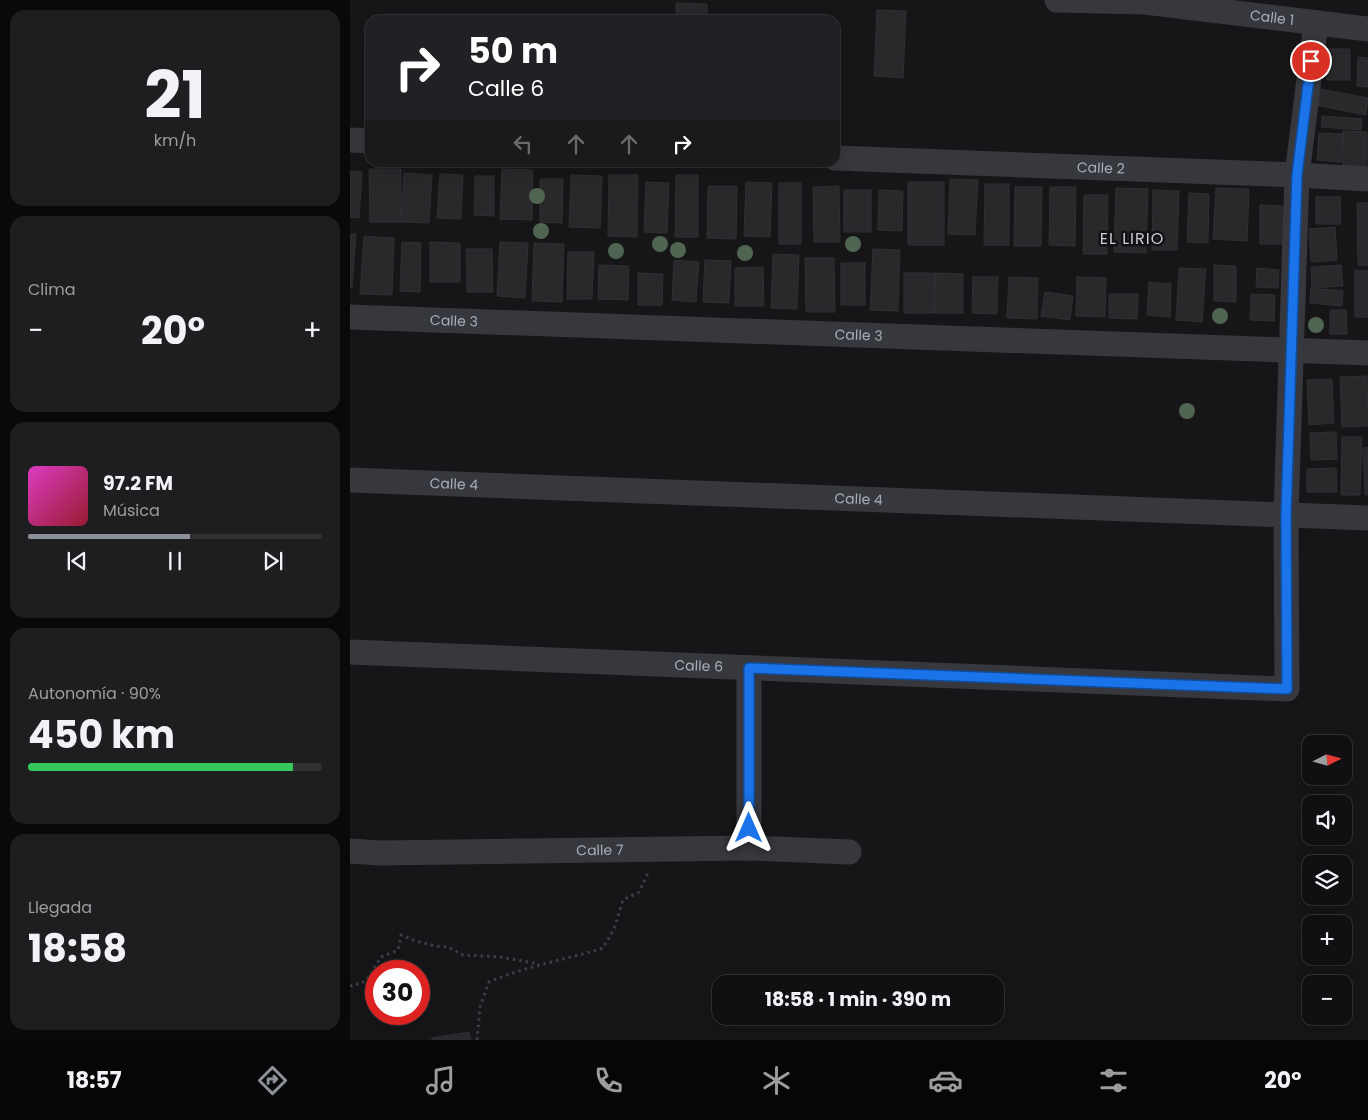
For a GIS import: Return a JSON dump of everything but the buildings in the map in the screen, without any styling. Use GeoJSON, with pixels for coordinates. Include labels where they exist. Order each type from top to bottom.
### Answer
{"type":"FeatureCollection","features":[{"type":"Feature","properties":{"kind":"street","name":"Calle 1"},"geometry":{"type":"LineString","coordinates":[[1057,0],[1225,6],[1316,23],[1368,29]]}},
{"type":"Feature","properties":{"kind":"street"},"geometry":{"type":"LineString","coordinates":[[1286,515],[1297,175],[1316,23]]}},
{"type":"Feature","properties":{"kind":"street"},"geometry":{"type":"LineString","coordinates":[[350,140],[365,141]]}},
{"type":"Feature","properties":{"kind":"street","name":"Calle 2"},"geometry":{"type":"LineString","coordinates":[[840,158],[1368,179]]}},
{"type":"Feature","properties":{"kind":"street","name":"Calle 3"},"geometry":{"type":"LineString","coordinates":[[350,317],[1368,352]]}},
{"type":"Feature","properties":{"kind":"street","name":"Calle 4"},"geometry":{"type":"LineString","coordinates":[[350,480],[1368,518]]}},
{"type":"Feature","properties":{"kind":"street","name":"Calle 6"},"geometry":{"type":"LineString","coordinates":[[350,652],[1287,689],[1286,515]]}},
{"type":"Feature","properties":{"kind":"street"},"geometry":{"type":"LineString","coordinates":[[749,668],[749,848]]}},
{"type":"Feature","properties":{"kind":"street","name":"Calle 7"},"geometry":{"type":"LineString","coordinates":[[350,851],[380,853],[749,848],[849,852]]}},
{"type":"Feature","properties":{"kind":"path"},"geometry":{"type":"LineString","coordinates":[[477,1040],[480,1007],[488,982],[540,964],[603,948],[614,929],[624,900],[639,892],[657,850]]}},
{"type":"Feature","properties":{"kind":"path"},"geometry":{"type":"LineString","coordinates":[[350,985],[366,981],[381,957],[398,950],[401,935],[429,944],[448,947],[463,955],[500,957],[540,964]]}},
{"type":"Feature","properties":{"kind":"district","name":"EL LIRIO"},"geometry":{"type":"Point","coordinates":[1132,238]}},
{"type":"Feature","properties":{"kind":"route"},"geometry":{"type":"LineString","coordinates":[[749,828],[749,668],[1287,689],[1286,515],[1297,175],[1311,61]]}}]}
